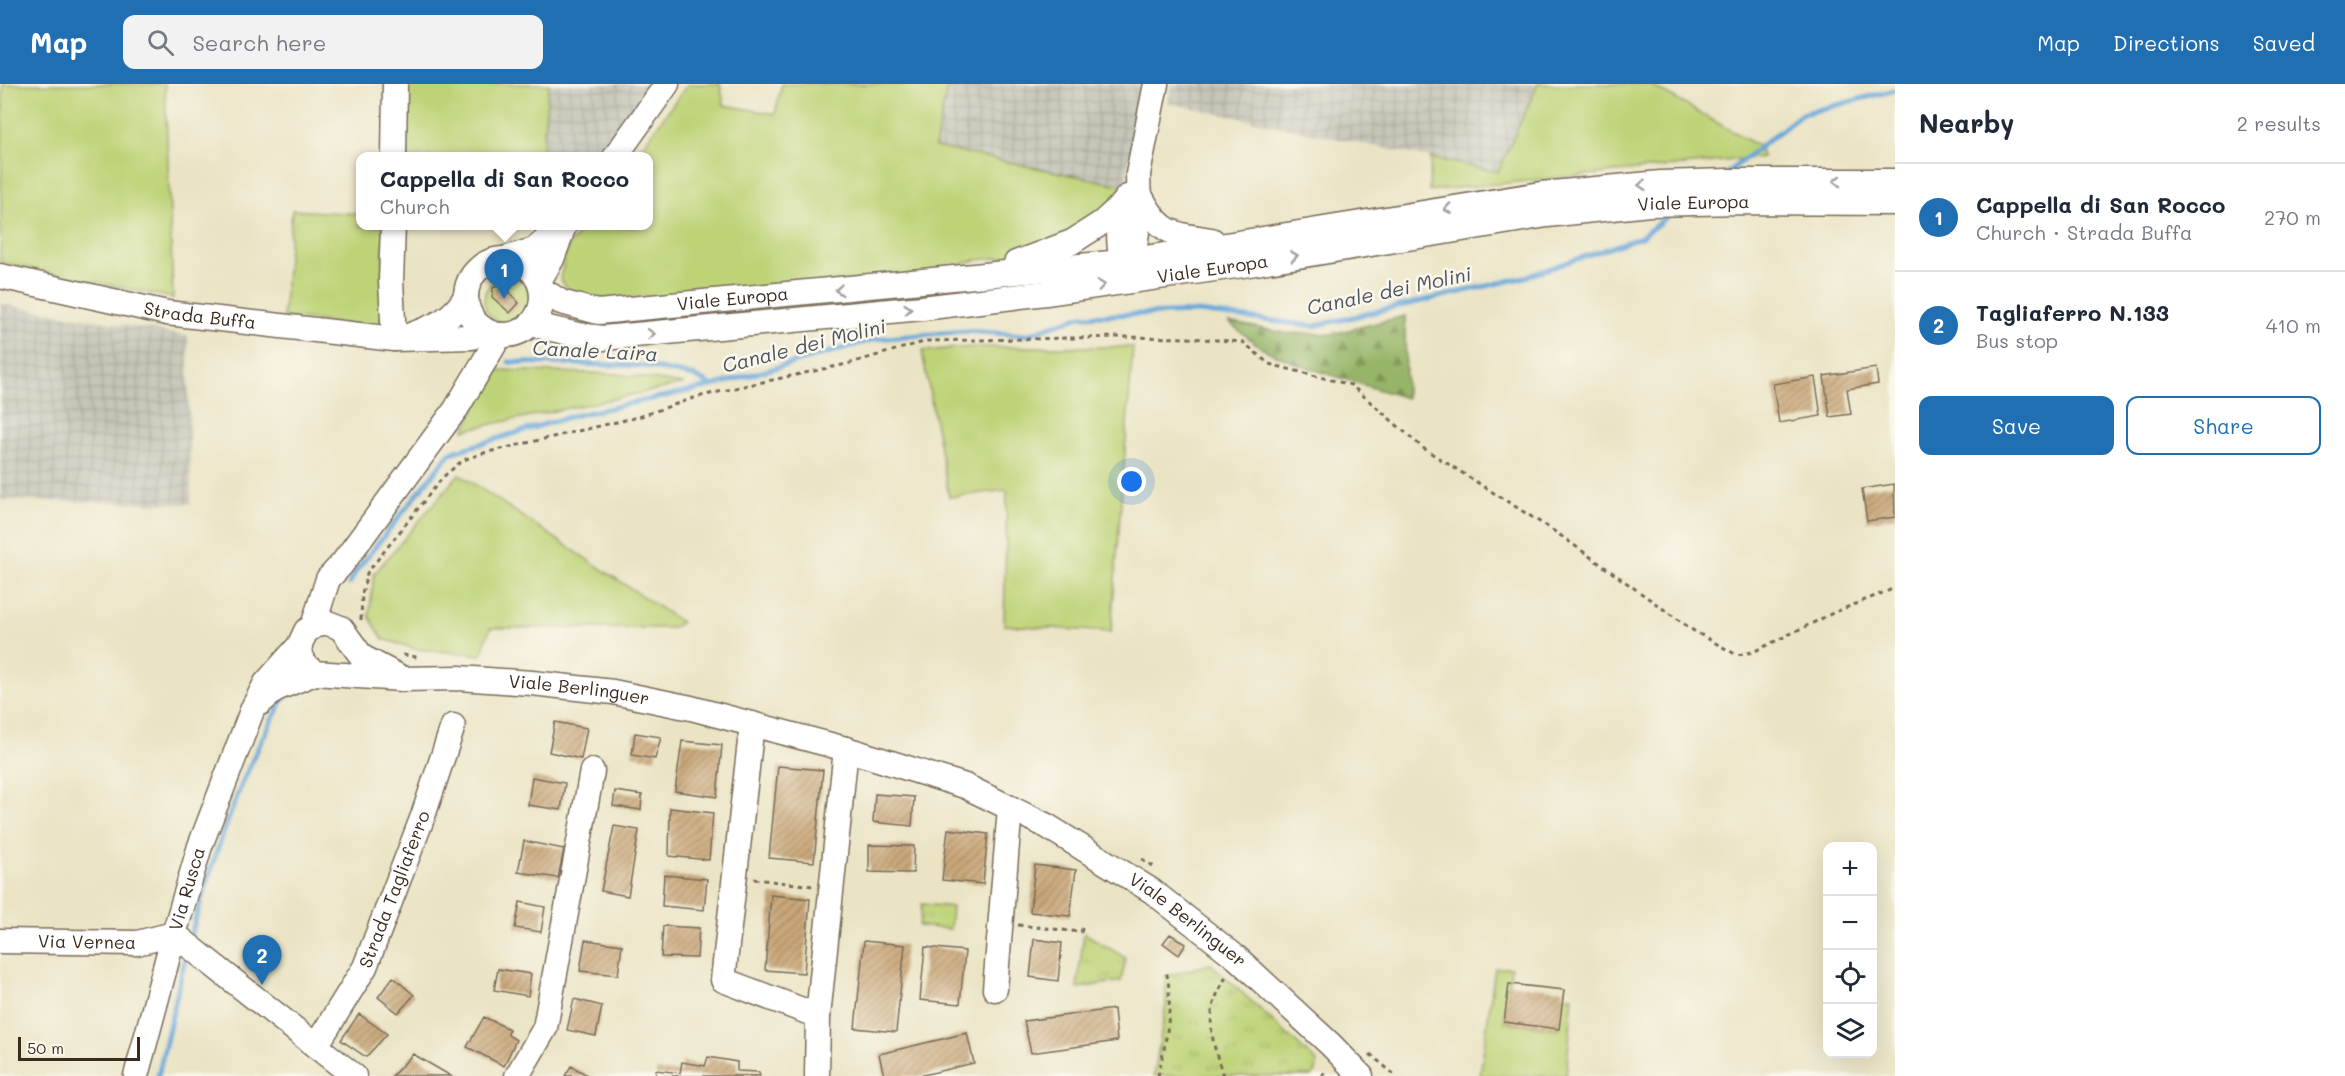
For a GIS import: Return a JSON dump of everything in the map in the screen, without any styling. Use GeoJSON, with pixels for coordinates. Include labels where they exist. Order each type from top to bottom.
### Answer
{"type":"FeatureCollection","features":[{"type":"Feature","properties":{"kind":"street"},"geometry":{"type":"LineString","coordinates":[[394,152],[395,84]]}},
{"type":"Feature","properties":{"kind":"street"},"geometry":{"type":"LineString","coordinates":[[618,152],[667,84]]}},
{"type":"Feature","properties":{"kind":"street"},"geometry":{"type":"LineString","coordinates":[[1128,268],[1139,218],[1134,190],[1156,84]]}},
{"type":"Feature","properties":{"kind":"street","name":"Viale Europa"},"geometry":{"type":"LineString","coordinates":[[531,324],[578,335],[603,338],[922,308],[1128,268],[1235,244],[1551,193],[1660,183],[1895,181]]}},
{"type":"Feature","properties":{"kind":"street"},"geometry":{"type":"LineString","coordinates":[[1134,190],[1155,221],[1174,234],[1235,244]]}},
{"type":"Feature","properties":{"kind":"street"},"geometry":{"type":"LineString","coordinates":[[989,273],[1072,242],[1103,222],[1134,190]]}},
{"type":"Feature","properties":{"kind":"street","name":"Viale Europa"},"geometry":{"type":"LineString","coordinates":[[541,285],[561,302],[598,312],[882,286],[989,273],[1128,268],[1649,204],[1895,203]]}},
{"type":"Feature","properties":{"kind":"street"},"geometry":{"type":"LineString","coordinates":[[393,230],[392,281],[399,339]]}},
{"type":"Feature","properties":{"kind":"street"},"geometry":{"type":"LineString","coordinates":[[557,230],[534,250],[494,260],[483,265],[474,273],[468,284],[466,296],[473,320],[491,332],[512,335],[531,324],[542,302],[541,285],[561,230]]}},
{"type":"Feature","properties":{"kind":"street"},"geometry":{"type":"LineString","coordinates":[[507,258],[526,265],[541,285]]}},
{"type":"Feature","properties":{"kind":"street","name":"Strada Buffa"},"geometry":{"type":"LineString","coordinates":[[0,276],[167,313],[399,339],[472,337],[491,332]]}},
{"type":"Feature","properties":{"kind":"street","name":"Strada Buffa"},"geometry":{"type":"LineString","coordinates":[[399,339],[435,326],[458,310],[466,296]]}},
{"type":"Feature","properties":{"kind":"street"},"geometry":{"type":"LineString","coordinates":[[313,626],[328,579],[342,564],[456,409],[491,332]]}},
{"type":"Feature","properties":{"kind":"street"},"geometry":{"type":"LineString","coordinates":[[342,564],[338,591],[362,657],[402,679]]}},
{"type":"Feature","properties":{"kind":"street"},"geometry":{"type":"LineString","coordinates":[[321,674],[303,663],[299,646],[306,631],[313,626],[328,623],[352,633]]}},
{"type":"Feature","properties":{"kind":"street"},"geometry":{"type":"LineString","coordinates":[[253,708],[276,689],[321,674],[334,673],[347,663],[350,656],[352,633]]}},
{"type":"Feature","properties":{"kind":"street","name":"Via Rusca"},"geometry":{"type":"LineString","coordinates":[[136,1076],[200,846],[253,708],[266,683],[299,646]]}},
{"type":"Feature","properties":{"kind":"street","name":"Viale Berlinguer"},"geometry":{"type":"LineString","coordinates":[[321,674],[402,679],[459,678],[613,692],[691,708],[846,749],[965,786],[1047,826],[1152,891],[1237,958],[1331,1045],[1349,1071]]}},
{"type":"Feature","properties":{"kind":"street"},"geometry":{"type":"LineString","coordinates":[[752,724],[723,980],[818,1016]]}},
{"type":"Feature","properties":{"kind":"street","name":"Strada Tagliaferro"},"geometry":{"type":"LineString","coordinates":[[316,1046],[365,968],[423,816],[453,726]]}},
{"type":"Feature","properties":{"kind":"street"},"geometry":{"type":"LineString","coordinates":[[817,1076],[818,1016],[846,749]]}},
{"type":"Feature","properties":{"kind":"street"},"geometry":{"type":"LineString","coordinates":[[517,1076],[545,1028],[592,771]]}},
{"type":"Feature","properties":{"kind":"street"},"geometry":{"type":"LineString","coordinates":[[995,989],[1010,808]]}},
{"type":"Feature","properties":{"kind":"street"},"geometry":{"type":"LineString","coordinates":[[174,934],[354,1076]]}},
{"type":"Feature","properties":{"kind":"street","name":"Via Vernea"},"geometry":{"type":"LineString","coordinates":[[0,941],[137,943],[174,934]]}},
{"type":"Feature","properties":{"kind":"path"},"geometry":{"type":"LineString","coordinates":[[352,633],[361,619],[367,573],[443,477],[463,460],[638,417],[697,397],[847,364],[927,341],[1131,337],[1243,342],[1269,364],[1351,385],[1423,448],[1557,533],[1694,631],[1737,655],[1753,652],[1833,613],[1895,588]]}},
{"type":"Feature","properties":{"kind":"path"},"geometry":{"type":"LineString","coordinates":[[400,654],[419,657]]}},
{"type":"Feature","properties":{"kind":"path"},"geometry":{"type":"LineString","coordinates":[[735,877],[831,888]]}},
{"type":"Feature","properties":{"kind":"path"},"geometry":{"type":"LineString","coordinates":[[1000,924],[1081,932],[1083,926]]}},
{"type":"Feature","properties":{"kind":"path"},"geometry":{"type":"LineString","coordinates":[[1158,1076],[1167,1023],[1170,986],[1166,970]]}},
{"type":"Feature","properties":{"kind":"path"},"geometry":{"type":"LineString","coordinates":[[1223,1076],[1211,1030],[1211,1013],[1216,993],[1229,973]]}},
{"type":"Feature","properties":{"kind":"shaded area"},"geometry":{"type":"Polygon","coordinates":[[[549,84],[653,84],[601,152],[542,152],[549,84]]]}},
{"type":"Feature","properties":{"kind":"shaded area"},"geometry":{"type":"Polygon","coordinates":[[[948,84],[1142,84],[1125,186],[935,147],[948,84]]]}},
{"type":"Feature","properties":{"kind":"shaded area"},"geometry":{"type":"Polygon","coordinates":[[[1172,84],[1538,84],[1498,172],[1168,103],[1172,84]]]}},
{"type":"Feature","properties":{"kind":"shaded area"},"geometry":{"type":"Polygon","coordinates":[[[0,304],[188,336],[191,504],[0,500],[0,304]]]}},
{"type":"Feature","properties":{"kind":"green space"},"geometry":{"type":"Polygon","coordinates":[[[3,84],[165,84],[173,298],[0,262],[3,84]]]}},
{"type":"Feature","properties":{"kind":"green space"},"geometry":{"type":"Polygon","coordinates":[[[404,84],[549,84],[541,152],[402,152],[404,84]]]}},
{"type":"Feature","properties":{"kind":"green space"},"geometry":{"type":"Polygon","coordinates":[[[688,84],[720,84],[724,105],[775,114],[782,84],[948,84],[935,147],[1125,186],[1101,212],[1068,234],[1015,256],[976,260],[929,274],[598,306],[572,295],[560,279],[567,248],[581,230],[653,230],[653,152],[638,152],[688,84]]]}},
{"type":"Feature","properties":{"kind":"green space"},"geometry":{"type":"Polygon","coordinates":[[[1538,84],[1649,84],[1760,147],[1762,157],[1429,191],[1431,158],[1498,172],[1538,84]]]}},
{"type":"Feature","properties":{"kind":"green space"},"geometry":{"type":"Polygon","coordinates":[[[292,210],[356,214],[356,230],[384,230],[381,328],[283,317],[292,210]]]}},
{"type":"Feature","properties":{"kind":"green space"},"geometry":{"type":"Polygon","coordinates":[[[507,277],[523,284],[530,300],[523,316],[507,323],[491,316],[484,300],[491,284],[507,277]]]}},
{"type":"Feature","properties":{"kind":"green space"},"geometry":{"type":"Polygon","coordinates":[[[1405,316],[1406,398],[1299,365],[1263,349],[1228,322],[1286,333],[1332,334],[1405,316]]]}},
{"type":"Feature","properties":{"kind":"green space"},"geometry":{"type":"Polygon","coordinates":[[[973,347],[1133,347],[1111,632],[1004,625],[1007,490],[949,497],[922,351],[973,347]]]}},
{"type":"Feature","properties":{"kind":"green space"},"geometry":{"type":"Polygon","coordinates":[[[495,370],[617,374],[684,384],[464,430],[495,370]]]}},
{"type":"Feature","properties":{"kind":"green space"},"geometry":{"type":"Polygon","coordinates":[[[459,474],[681,622],[673,628],[490,628],[481,655],[416,649],[383,639],[369,616],[374,574],[459,474]]]}},
{"type":"Feature","properties":{"kind":"green space"},"geometry":{"type":"Polygon","coordinates":[[[922,904],[952,907],[950,929],[919,926],[922,904]]]}},
{"type":"Feature","properties":{"kind":"green space"},"geometry":{"type":"Polygon","coordinates":[[[1084,933],[1126,958],[1121,981],[1077,988],[1084,933]]]}},
{"type":"Feature","properties":{"kind":"green space"},"geometry":{"type":"Polygon","coordinates":[[[1211,964],[1317,1062],[1316,1072],[1311,1076],[1154,1076],[1166,1004],[1165,976],[1211,964]]]}},
{"type":"Feature","properties":{"kind":"green space"},"geometry":{"type":"Polygon","coordinates":[[[1495,968],[1511,968],[1504,1022],[1559,1029],[1563,996],[1573,996],[1566,1076],[1480,1076],[1495,968]]]}},
{"type":"Feature","properties":{"kind":"building"},"geometry":{"type":"Polygon","coordinates":[[[497,286],[506,288],[519,303],[510,313],[492,297],[493,288],[497,286]]]}},
{"type":"Feature","properties":{"kind":"building"},"geometry":{"type":"Polygon","coordinates":[[[1876,368],[1878,384],[1847,389],[1851,414],[1830,417],[1824,376],[1876,368]]]}},
{"type":"Feature","properties":{"kind":"building"},"geometry":{"type":"Polygon","coordinates":[[[1815,377],[1821,416],[1779,423],[1773,384],[1815,377]]]}},
{"type":"Feature","properties":{"kind":"building"},"geometry":{"type":"Polygon","coordinates":[[[1894,484],[1895,517],[1867,521],[1862,489],[1894,484]]]}},
{"type":"Feature","properties":{"kind":"building"},"geometry":{"type":"Polygon","coordinates":[[[555,722],[587,728],[581,759],[549,752],[555,722]]]}},
{"type":"Feature","properties":{"kind":"building"},"geometry":{"type":"Polygon","coordinates":[[[635,733],[661,737],[655,759],[632,755],[635,733]]]}},
{"type":"Feature","properties":{"kind":"building"},"geometry":{"type":"Polygon","coordinates":[[[682,741],[722,745],[717,797],[675,791],[682,741]]]}},
{"type":"Feature","properties":{"kind":"building"},"geometry":{"type":"Polygon","coordinates":[[[778,766],[823,770],[814,862],[769,858],[778,766]]]}},
{"type":"Feature","properties":{"kind":"building"},"geometry":{"type":"Polygon","coordinates":[[[532,777],[565,783],[561,810],[528,805],[532,777]]]}},
{"type":"Feature","properties":{"kind":"building"},"geometry":{"type":"Polygon","coordinates":[[[615,791],[642,795],[641,810],[613,806],[615,791]]]}},
{"type":"Feature","properties":{"kind":"building"},"geometry":{"type":"Polygon","coordinates":[[[875,794],[914,797],[912,826],[873,822],[875,794]]]}},
{"type":"Feature","properties":{"kind":"building"},"geometry":{"type":"Polygon","coordinates":[[[670,808],[713,813],[709,860],[669,856],[670,808]]]}},
{"type":"Feature","properties":{"kind":"building"},"geometry":{"type":"Polygon","coordinates":[[[614,826],[639,830],[628,896],[601,891],[614,826]]]}},
{"type":"Feature","properties":{"kind":"building"},"geometry":{"type":"Polygon","coordinates":[[[948,829],[988,834],[983,884],[942,880],[948,829]]]}},
{"type":"Feature","properties":{"kind":"building"},"geometry":{"type":"Polygon","coordinates":[[[524,841],[564,849],[558,878],[518,872],[524,841]]]}},
{"type":"Feature","properties":{"kind":"building"},"geometry":{"type":"Polygon","coordinates":[[[869,845],[914,846],[913,873],[869,872],[869,845]]]}},
{"type":"Feature","properties":{"kind":"building"},"geometry":{"type":"Polygon","coordinates":[[[1035,865],[1076,870],[1070,916],[1030,912],[1035,865]]]}},
{"type":"Feature","properties":{"kind":"building"},"geometry":{"type":"Polygon","coordinates":[[[664,875],[707,879],[704,910],[662,906],[664,875]]]}},
{"type":"Feature","properties":{"kind":"building"},"geometry":{"type":"Polygon","coordinates":[[[771,895],[810,899],[804,973],[765,970],[771,895]]]}},
{"type":"Feature","properties":{"kind":"building"},"geometry":{"type":"Polygon","coordinates":[[[520,902],[545,907],[541,932],[515,928],[520,902]]]}},
{"type":"Feature","properties":{"kind":"building"},"geometry":{"type":"Polygon","coordinates":[[[663,926],[699,928],[697,958],[661,957],[663,926]]]}},
{"type":"Feature","properties":{"kind":"building"},"geometry":{"type":"Polygon","coordinates":[[[1170,934],[1186,944],[1179,955],[1163,943],[1170,934]]]}},
{"type":"Feature","properties":{"kind":"building"},"geometry":{"type":"Polygon","coordinates":[[[1034,939],[1062,943],[1058,981],[1030,977],[1034,939]]]}},
{"type":"Feature","properties":{"kind":"building"},"geometry":{"type":"Polygon","coordinates":[[[585,940],[622,945],[618,975],[580,971],[585,940]]]}},
{"type":"Feature","properties":{"kind":"building"},"geometry":{"type":"Polygon","coordinates":[[[864,941],[905,945],[896,1032],[855,1028],[864,941]]]}},
{"type":"Feature","properties":{"kind":"building"},"geometry":{"type":"Polygon","coordinates":[[[925,947],[965,951],[960,1004],[920,1000],[925,947]]]}},
{"type":"Feature","properties":{"kind":"building"},"geometry":{"type":"Polygon","coordinates":[[[498,969],[531,974],[528,996],[494,990],[498,969]]]}},
{"type":"Feature","properties":{"kind":"building"},"geometry":{"type":"Polygon","coordinates":[[[393,977],[414,995],[398,1013],[378,997],[393,977]]]}},
{"type":"Feature","properties":{"kind":"building"},"geometry":{"type":"Polygon","coordinates":[[[1509,984],[1564,990],[1559,1029],[1504,1022],[1509,984]]]}},
{"type":"Feature","properties":{"kind":"building"},"geometry":{"type":"Polygon","coordinates":[[[574,999],[602,1006],[596,1036],[567,1030],[574,999]]]}},
{"type":"Feature","properties":{"kind":"building"},"geometry":{"type":"Polygon","coordinates":[[[1114,1009],[1117,1041],[1031,1053],[1024,1021],[1114,1009]]]}},
{"type":"Feature","properties":{"kind":"building"},"geometry":{"type":"Polygon","coordinates":[[[359,1014],[387,1034],[366,1057],[341,1040],[359,1014]]]}},
{"type":"Feature","properties":{"kind":"building"},"geometry":{"type":"Polygon","coordinates":[[[484,1017],[509,1029],[508,1035],[516,1040],[504,1066],[467,1047],[484,1017]]]}},
{"type":"Feature","properties":{"kind":"building"},"geometry":{"type":"Polygon","coordinates":[[[967,1033],[974,1063],[919,1076],[884,1076],[879,1054],[967,1033]]]}},
{"type":"Feature","properties":{"kind":"building"},"geometry":{"type":"Polygon","coordinates":[[[413,1054],[451,1076],[392,1076],[413,1054]]]}},
{"type":"Feature","properties":{"kind":"building"},"geometry":{"type":"Polygon","coordinates":[[[708,1057],[737,1062],[737,1071],[759,1072],[760,1076],[656,1076],[656,1070],[680,1073],[682,1062],[705,1066],[708,1057]]]}},
{"type":"Feature","properties":{"kind":"building"},"geometry":{"type":"Polygon","coordinates":[[[571,1066],[589,1076],[565,1076],[571,1066]]]}},
{"type":"Feature","properties":{"kind":"waterway","name":"Canale dei Molini"},"geometry":{"type":"LineString","coordinates":[[1728,172],[1802,114],[1895,90]]}},
{"type":"Feature","properties":{"kind":"waterway","name":"Canale dei Molini"},"geometry":{"type":"LineString","coordinates":[[349,584],[356,571],[450,453],[572,416],[712,386],[876,339],[965,331],[1026,335],[1081,316],[1198,312],[1314,326],[1525,277],[1641,237],[1673,212]]}},
{"type":"Feature","properties":{"kind":"waterway","name":"Canale Laira"},"geometry":{"type":"LineString","coordinates":[[509,362],[645,366],[694,376],[711,385]]}},
{"type":"Feature","properties":{"kind":"waterway","name":"Canale dei Molini"},"geometry":{"type":"LineString","coordinates":[[191,934],[230,813],[255,755],[284,698]]}},
{"type":"Feature","properties":{"kind":"waterway","name":"Canale dei Molini"},"geometry":{"type":"LineString","coordinates":[[158,1076],[185,959]]}},
{"type":"Feature","properties":{"kind":"place","name":"Cappella di San Rocco"},"geometry":{"type":"Point","coordinates":[504,299]}},
{"type":"Feature","properties":{"kind":"place","name":"Tagliaferro N.133"},"geometry":{"type":"Point","coordinates":[262,985]}}]}
